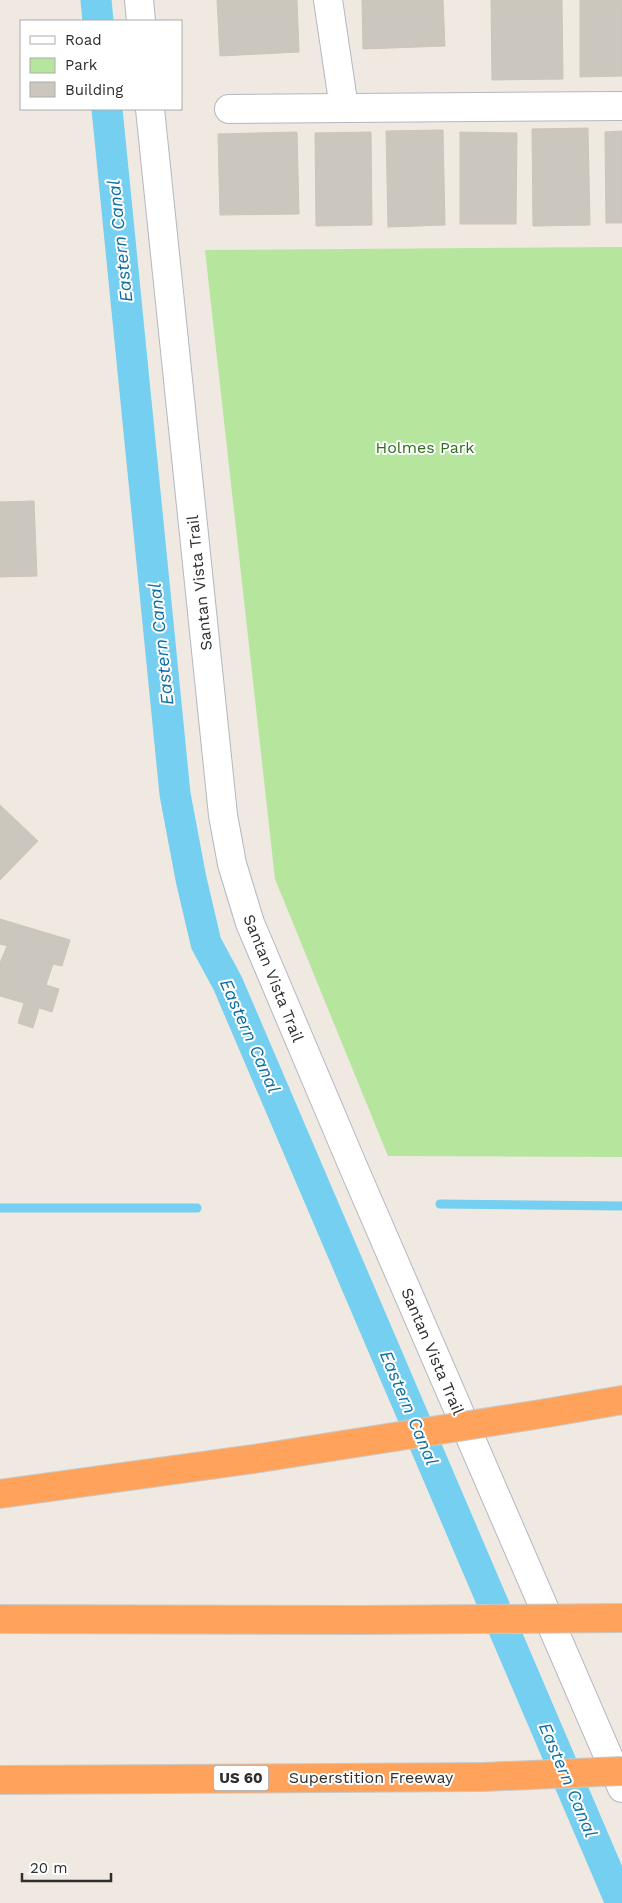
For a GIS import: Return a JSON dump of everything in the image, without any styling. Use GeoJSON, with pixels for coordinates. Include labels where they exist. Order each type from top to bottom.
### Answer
{"type":"FeatureCollection","features":[{"type":"Feature","properties":{"kind":"highway"},"geometry":{"type":"LineString","coordinates":[[0,1494],[260,1458],[622,1400]]}},
{"type":"Feature","properties":{"kind":"highway"},"geometry":{"type":"LineString","coordinates":[[0,1619],[362,1620],[622,1618]]}},
{"type":"Feature","properties":{"kind":"highway","name":"Superstition Freeway"},"geometry":{"type":"LineString","coordinates":[[0,1780],[483,1777],[622,1771]]}},
{"type":"Feature","properties":{"kind":"lane"},"geometry":{"type":"LineString","coordinates":[[139,0],[141,20]]}},
{"type":"Feature","properties":{"kind":"lane"},"geometry":{"type":"LineString","coordinates":[[328,0],[344,108]]}},
{"type":"Feature","properties":{"kind":"lane"},"geometry":{"type":"LineString","coordinates":[[229,109],[622,106]]}},
{"type":"Feature","properties":{"kind":"lane","name":"Santan Vista Trail"},"geometry":{"type":"LineString","coordinates":[[150,110],[222,805],[232,864],[250,923],[622,1788]]}},
{"type":"Feature","properties":{"kind":"green space","name":"Holmes Park"},"geometry":{"type":"Polygon","coordinates":[[[622,247],[622,1157],[388,1156],[275,879],[205,250],[622,247]]]}},
{"type":"Feature","properties":{"kind":"building"},"geometry":{"type":"Polygon","coordinates":[[[217,0],[297,0],[299,52],[220,56],[217,0]]]}},
{"type":"Feature","properties":{"kind":"building"},"geometry":{"type":"Polygon","coordinates":[[[362,0],[443,0],[445,46],[363,49],[362,0]]]}},
{"type":"Feature","properties":{"kind":"building"},"geometry":{"type":"Polygon","coordinates":[[[491,0],[562,0],[563,79],[492,80],[491,0]]]}},
{"type":"Feature","properties":{"kind":"building"},"geometry":{"type":"Polygon","coordinates":[[[580,0],[622,0],[622,76],[580,77],[580,0]]]}},
{"type":"Feature","properties":{"kind":"building"},"geometry":{"type":"Polygon","coordinates":[[[588,128],[590,225],[533,226],[532,129],[588,128]]]}},
{"type":"Feature","properties":{"kind":"building"},"geometry":{"type":"Polygon","coordinates":[[[443,130],[445,225],[388,227],[386,131],[443,130]]]}},
{"type":"Feature","properties":{"kind":"building"},"geometry":{"type":"Polygon","coordinates":[[[622,131],[622,223],[606,223],[605,132],[622,131]]]}},
{"type":"Feature","properties":{"kind":"building"},"geometry":{"type":"Polygon","coordinates":[[[297,132],[299,214],[220,215],[218,134],[297,132]]]}},
{"type":"Feature","properties":{"kind":"building"},"geometry":{"type":"Polygon","coordinates":[[[371,132],[372,225],[316,226],[315,133],[371,132]]]}},
{"type":"Feature","properties":{"kind":"building"},"geometry":{"type":"Polygon","coordinates":[[[460,132],[517,133],[516,224],[460,224],[460,132]]]}},
{"type":"Feature","properties":{"kind":"building"},"geometry":{"type":"Polygon","coordinates":[[[34,501],[37,576],[0,577],[0,502],[34,501]]]}},
{"type":"Feature","properties":{"kind":"building"},"geometry":{"type":"Polygon","coordinates":[[[0,805],[38,841],[0,880],[0,805]]]}},
{"type":"Feature","properties":{"kind":"building"},"geometry":{"type":"Polygon","coordinates":[[[0,919],[70,940],[62,966],[53,964],[46,985],[59,989],[52,1012],[39,1008],[33,1028],[18,1023],[24,1003],[0,996],[0,963],[7,946],[0,944],[0,919]]]}},
{"type":"Feature","properties":{"kind":"waterway","name":"Eastern Canal"},"geometry":{"type":"LineString","coordinates":[[96,0],[98,20]]}},
{"type":"Feature","properties":{"kind":"waterway","name":"Eastern Canal"},"geometry":{"type":"LineString","coordinates":[[107,110],[175,794],[191,879],[206,943],[228,984],[621,1903]]}},
{"type":"Feature","properties":{"kind":"waterway"},"geometry":{"type":"LineString","coordinates":[[440,1204],[622,1206]]}},
{"type":"Feature","properties":{"kind":"waterway"},"geometry":{"type":"LineString","coordinates":[[0,1208],[197,1208]]}}]}
